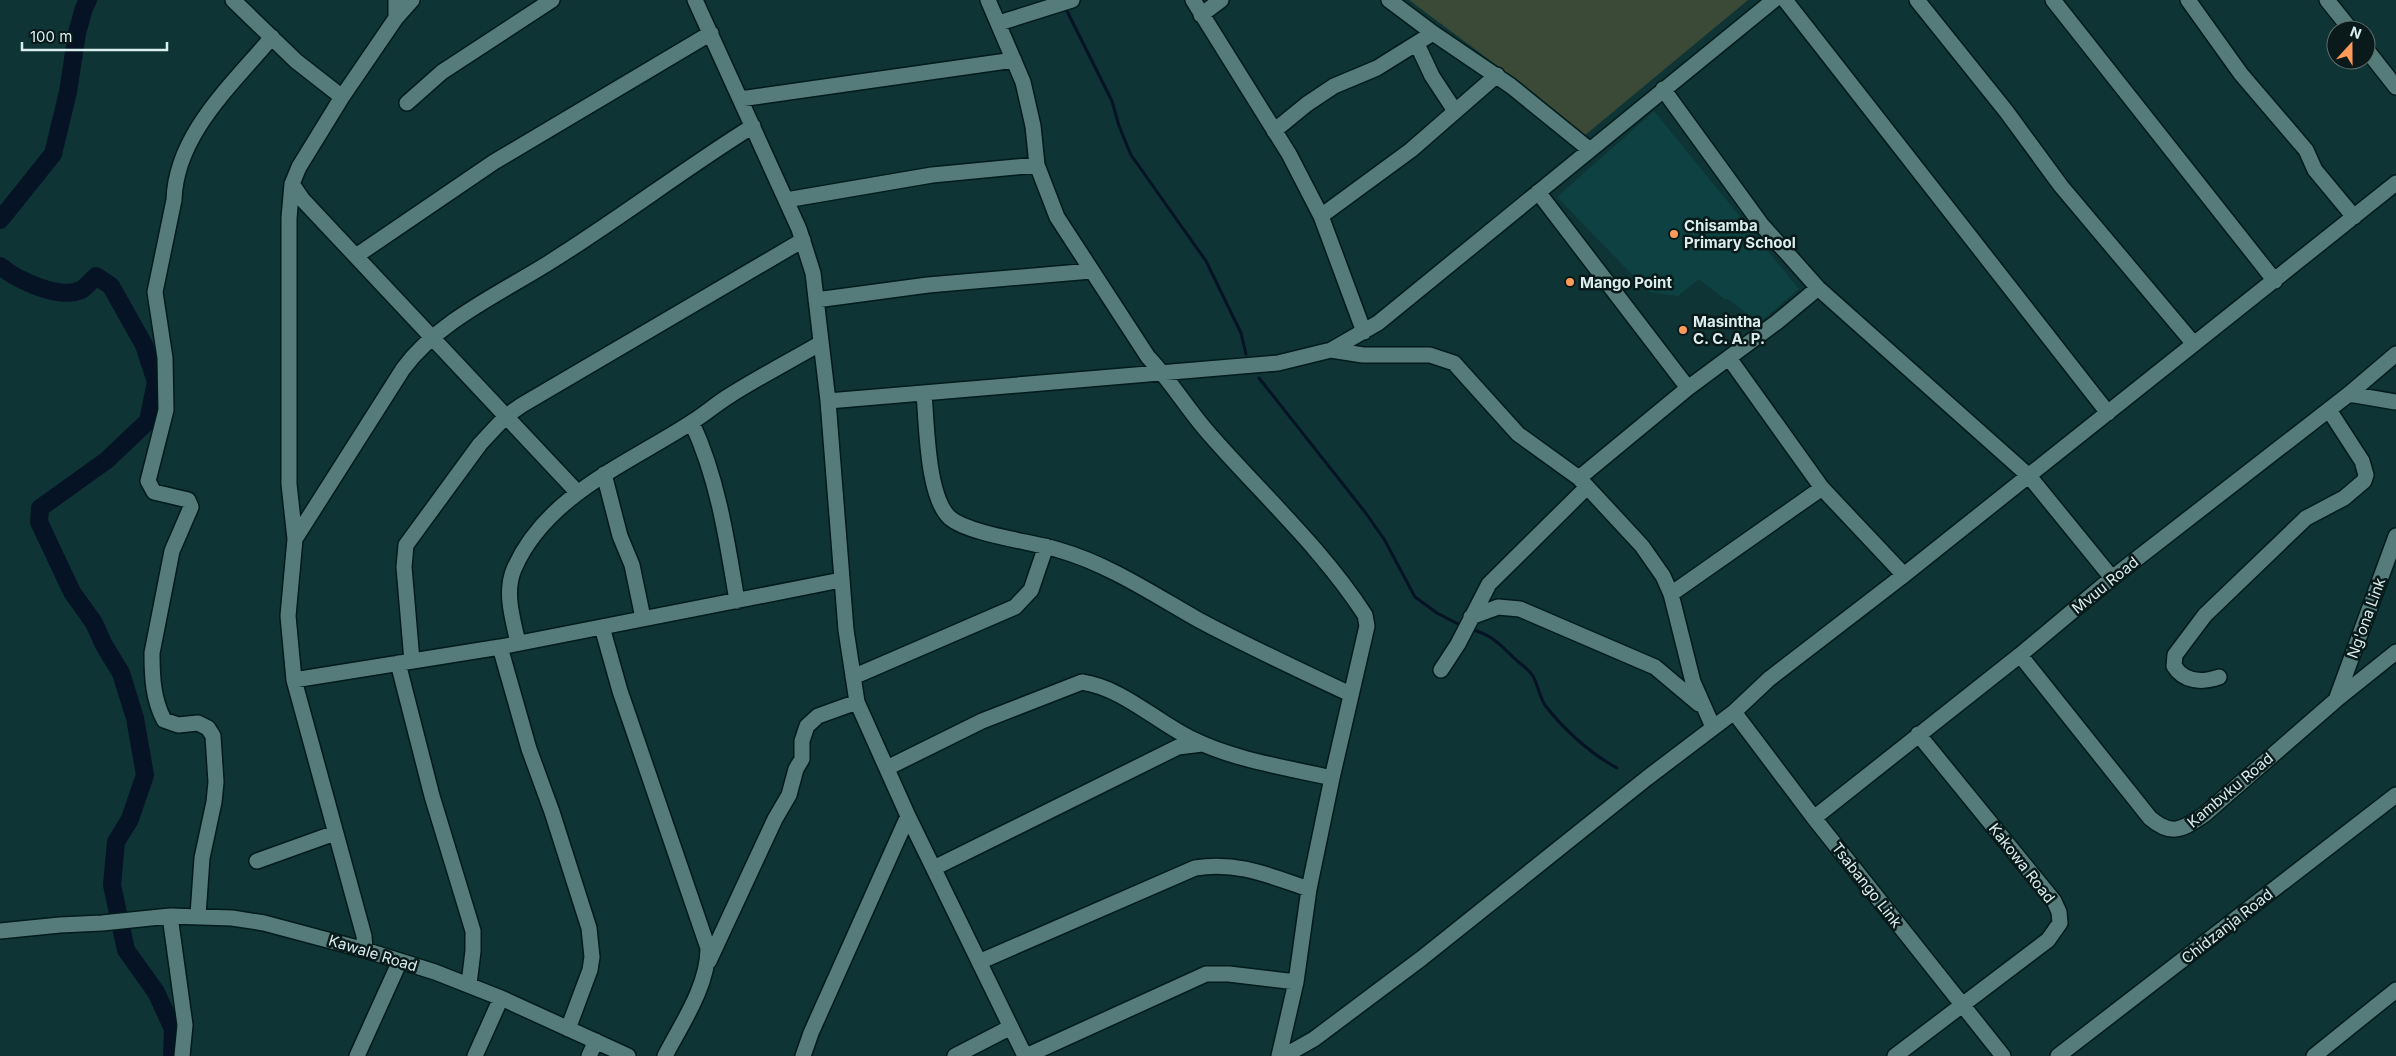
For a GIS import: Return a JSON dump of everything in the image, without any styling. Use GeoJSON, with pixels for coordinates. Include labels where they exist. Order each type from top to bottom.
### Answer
{"type":"FeatureCollection","features":[{"type":"Feature","properties":{"kind":"street"},"geometry":{"type":"LineString","coordinates":[[234,0],[296,61],[342,97]]}},
{"type":"Feature","properties":{"kind":"street"},"geometry":{"type":"LineString","coordinates":[[396,0],[396,18]]}},
{"type":"Feature","properties":{"kind":"street"},"geometry":{"type":"LineString","coordinates":[[365,950],[364,936],[294,680],[288,616],[295,539],[289,484],[289,218],[292,184],[299,167],[342,97],[396,18],[412,0]]}},
{"type":"Feature","properties":{"kind":"street"},"geometry":{"type":"LineString","coordinates":[[407,103],[442,72],[552,0]]}},
{"type":"Feature","properties":{"kind":"street"},"geometry":{"type":"LineString","coordinates":[[699,0],[711,33],[803,240],[812,273],[828,402],[841,580],[857,702],[908,816],[1026,1056],[1206,974],[1229,974],[1296,982]]}},
{"type":"Feature","properties":{"kind":"street"},"geometry":{"type":"LineString","coordinates":[[988,0],[1014,60],[1029,104],[1037,165],[1057,217],[1148,357],[1164,374],[1210,435],[1317,552],[1365,616],[1367,626],[1350,694],[1309,889],[1296,982],[1279,1056]]}},
{"type":"Feature","properties":{"kind":"street"},"geometry":{"type":"LineString","coordinates":[[999,23],[1072,0]]}},
{"type":"Feature","properties":{"kind":"street"},"geometry":{"type":"LineString","coordinates":[[1193,0],[1274,131],[1321,216],[1364,332]]}},
{"type":"Feature","properties":{"kind":"street"},"geometry":{"type":"LineString","coordinates":[[1201,14],[1221,0]]}},
{"type":"Feature","properties":{"kind":"street"},"geometry":{"type":"LineString","coordinates":[[1389,0],[1433,33],[1497,75],[1590,150]]}},
{"type":"Feature","properties":{"kind":"street"},"geometry":{"type":"LineString","coordinates":[[828,402],[1278,363],[1331,350],[1364,332],[1774,0]]}},
{"type":"Feature","properties":{"kind":"street"},"geometry":{"type":"LineString","coordinates":[[1785,0],[2108,413]]}},
{"type":"Feature","properties":{"kind":"street"},"geometry":{"type":"LineString","coordinates":[[1917,0],[2006,111],[2061,186],[2194,344]]}},
{"type":"Feature","properties":{"kind":"street"},"geometry":{"type":"LineString","coordinates":[[2053,0],[2275,280]]}},
{"type":"Feature","properties":{"kind":"street"},"geometry":{"type":"LineString","coordinates":[[2188,0],[2241,74],[2306,150],[2315,170],[2354,217]]}},
{"type":"Feature","properties":{"kind":"street"},"geometry":{"type":"LineString","coordinates":[[2327,0],[2343,20]]}},
{"type":"Feature","properties":{"kind":"street"},"geometry":{"type":"LineString","coordinates":[[356,256],[494,162],[711,33]]}},
{"type":"Feature","properties":{"kind":"street"},"geometry":{"type":"LineString","coordinates":[[1274,131],[1307,104],[1334,86],[1377,68],[1433,33]]}},
{"type":"Feature","properties":{"kind":"street"},"geometry":{"type":"LineString","coordinates":[[198,915],[202,858],[214,802],[216,782],[212,736],[208,728],[198,723],[178,726],[164,720],[154,691],[152,667],[152,653],[166,592],[172,551],[190,507],[188,500],[161,494],[149,487],[149,475],[166,410],[165,358],[155,292],[174,200],[174,185],[186,148],[208,113],[272,37]]}},
{"type":"Feature","properties":{"kind":"street"},"geometry":{"type":"LineString","coordinates":[[1417,44],[1432,76],[1456,111]]}},
{"type":"Feature","properties":{"kind":"street"},"geometry":{"type":"LineString","coordinates":[[740,99],[1014,60]]}},
{"type":"Feature","properties":{"kind":"street"},"geometry":{"type":"LineString","coordinates":[[2376,62],[2396,87]]}},
{"type":"Feature","properties":{"kind":"street"},"geometry":{"type":"LineString","coordinates":[[1321,216],[1411,150],[1497,75]]}},
{"type":"Feature","properties":{"kind":"street"},"geometry":{"type":"LineString","coordinates":[[1663,89],[1761,224],[1818,288],[2028,476],[2112,578]]}},
{"type":"Feature","properties":{"kind":"street"},"geometry":{"type":"LineString","coordinates":[[295,539],[412,356],[433,338],[486,300],[550,262],[753,126]]}},
{"type":"Feature","properties":{"kind":"street"},"geometry":{"type":"LineString","coordinates":[[786,200],[932,175],[1037,165]]}},
{"type":"Feature","properties":{"kind":"street"},"geometry":{"type":"LineString","coordinates":[[292,184],[296,193],[578,493]]}},
{"type":"Feature","properties":{"kind":"street"},"geometry":{"type":"LineString","coordinates":[[1284,1056],[1314,1039],[1422,958],[1734,712],[1769,679],[1904,575],[2354,217],[2395,187]]}},
{"type":"Feature","properties":{"kind":"street"},"geometry":{"type":"LineString","coordinates":[[1538,192],[1688,388]]}},
{"type":"Feature","properties":{"kind":"street"},"geometry":{"type":"LineString","coordinates":[[469,984],[473,951],[473,931],[432,796],[405,662],[404,567],[406,544],[480,444],[506,416],[548,389],[803,240]]}},
{"type":"Feature","properties":{"kind":"street"},"geometry":{"type":"LineString","coordinates":[[816,300],[928,285],[1092,271]]}},
{"type":"Feature","properties":{"kind":"street"},"geometry":{"type":"LineString","coordinates":[[1441,670],[1458,644],[1480,596],[1497,574],[1583,482],[1688,388],[1818,288]]}},
{"type":"Feature","properties":{"kind":"street"},"geometry":{"type":"LineString","coordinates":[[518,644],[509,598],[514,570],[528,545],[552,516],[578,493],[604,474],[692,423],[729,396],[821,343]]}},
{"type":"Feature","properties":{"kind":"street"},"geometry":{"type":"LineString","coordinates":[[1331,350],[1363,355],[1430,355],[1454,363],[1518,434],[1583,482],[1642,546],[1662,576],[1671,594],[1693,682],[1713,727]]}},
{"type":"Feature","properties":{"kind":"street","name":"Mvuu Road"},"geometry":{"type":"LineString","coordinates":[[1814,818],[2020,655],[2112,578],[2329,410],[2396,354]]}},
{"type":"Feature","properties":{"kind":"street"},"geometry":{"type":"LineString","coordinates":[[1729,358],[1822,488],[1904,575]]}},
{"type":"Feature","properties":{"kind":"street"},"geometry":{"type":"LineString","coordinates":[[924,394],[932,471],[938,499],[942,508],[951,519],[962,524],[1072,554],[1100,566],[1254,648],[1350,694]]}},
{"type":"Feature","properties":{"kind":"street"},"geometry":{"type":"LineString","coordinates":[[2349,394],[2396,402]]}},
{"type":"Feature","properties":{"kind":"street"},"geometry":{"type":"LineString","coordinates":[[2219,677],[2203,681],[2186,678],[2174,666],[2174,654],[2205,615],[2295,528],[2315,512],[2344,498],[2364,481],[2366,476],[2362,461],[2329,410]]}},
{"type":"Feature","properties":{"kind":"street"},"geometry":{"type":"LineString","coordinates":[[692,423],[701,443],[722,515],[736,601]]}},
{"type":"Feature","properties":{"kind":"street"},"geometry":{"type":"LineString","coordinates":[[604,474],[620,536],[632,565],[643,618]]}},
{"type":"Feature","properties":{"kind":"street"},"geometry":{"type":"LineString","coordinates":[[1671,594],[1822,488]]}},
{"type":"Feature","properties":{"kind":"street","name":"Ng'ona Link"},"geometry":{"type":"LineString","coordinates":[[2336,700],[2396,536]]}},
{"type":"Feature","properties":{"kind":"street"},"geometry":{"type":"LineString","coordinates":[[853,677],[1015,607],[1031,590],[1046,546]]}},
{"type":"Feature","properties":{"kind":"street"},"geometry":{"type":"LineString","coordinates":[[294,680],[518,644],[841,580]]}},
{"type":"Feature","properties":{"kind":"street"},"geometry":{"type":"LineString","coordinates":[[1471,617],[1488,608],[1509,607],[1520,609],[1654,667],[1707,712]]}},
{"type":"Feature","properties":{"kind":"street"},"geometry":{"type":"LineString","coordinates":[[602,627],[628,714],[705,934],[708,962]]}},
{"type":"Feature","properties":{"kind":"street"},"geometry":{"type":"LineString","coordinates":[[500,647],[529,749],[552,812],[589,928],[592,956],[590,970],[568,1029]]}},
{"type":"Feature","properties":{"kind":"street","name":"Kambvku Road"},"geometry":{"type":"LineString","coordinates":[[2020,655],[2150,818],[2157,824],[2173,830],[2182,829],[2204,815],[2336,700],[2396,652]]}},
{"type":"Feature","properties":{"kind":"street"},"geometry":{"type":"LineString","coordinates":[[887,768],[982,721],[1082,682],[1118,695],[1204,744],[1264,763],[1332,778]]}},
{"type":"Feature","properties":{"kind":"street"},"geometry":{"type":"LineString","coordinates":[[665,1056],[699,989],[708,962],[775,819],[789,795],[796,769],[802,758],[802,741],[807,726],[818,716],[857,702]]}},
{"type":"Feature","properties":{"kind":"street","name":"Tsabango Link"},"geometry":{"type":"LineString","coordinates":[[1734,712],[1814,818],[2003,1056]]}},
{"type":"Feature","properties":{"kind":"street","name":"Kakowa Road"},"geometry":{"type":"LineString","coordinates":[[1895,1056],[2048,940],[2060,923],[2059,912],[2054,901],[1918,734]]}},
{"type":"Feature","properties":{"kind":"street"},"geometry":{"type":"LineString","coordinates":[[934,868],[1178,747],[1204,744]]}},
{"type":"Feature","properties":{"kind":"street","name":"Chidzanja Road"},"geometry":{"type":"LineString","coordinates":[[2058,1056],[2396,795]]}},
{"type":"Feature","properties":{"kind":"street"},"geometry":{"type":"LineString","coordinates":[[803,1056],[811,1033],[908,816]]}},
{"type":"Feature","properties":{"kind":"street"},"geometry":{"type":"LineString","coordinates":[[257,861],[335,833]]}},
{"type":"Feature","properties":{"kind":"street"},"geometry":{"type":"LineString","coordinates":[[979,962],[1195,868],[1217,864],[1235,866],[1309,889]]}},
{"type":"Feature","properties":{"kind":"street","name":"Kawale Road"},"geometry":{"type":"LineString","coordinates":[[0,931],[198,915],[264,924],[400,960],[469,984],[628,1056]]}},
{"type":"Feature","properties":{"kind":"street"},"geometry":{"type":"LineString","coordinates":[[170,916],[185,1025],[182,1056]]}},
{"type":"Feature","properties":{"kind":"street"},"geometry":{"type":"LineString","coordinates":[[357,1056],[400,960]]}},
{"type":"Feature","properties":{"kind":"street"},"geometry":{"type":"LineString","coordinates":[[2314,1056],[2396,990]]}},
{"type":"Feature","properties":{"kind":"street"},"geometry":{"type":"LineString","coordinates":[[475,1056],[501,998]]}},
{"type":"Feature","properties":{"kind":"street"},"geometry":{"type":"LineString","coordinates":[[955,1056],[1011,1027]]}},
{"type":"Feature","properties":{"kind":"street"},"geometry":{"type":"LineString","coordinates":[[590,1056],[596,1041]]}},
{"type":"Feature","properties":{"kind":"shaded area","name":"Chisamba Primary School"},"geometry":{"type":"Polygon","coordinates":[[[1654,111],[1799,289],[1759,323],[1699,279],[1678,296],[1649,292],[1557,197],[1654,111]]]}},
{"type":"Feature","properties":{"kind":"green space"},"geometry":{"type":"Polygon","coordinates":[[[1409,0],[1748,0],[1584,136],[1535,94],[1409,0]]]}},
{"type":"Feature","properties":{"kind":"waterway"},"geometry":{"type":"LineString","coordinates":[[0,220],[53,154],[68,92],[77,33],[88,0]]}},
{"type":"Feature","properties":{"kind":"waterway"},"geometry":{"type":"LineString","coordinates":[[1065,7],[1112,101],[1119,126],[1131,155],[1206,261],[1241,333],[1246,354]]}},
{"type":"Feature","properties":{"kind":"waterway"},"geometry":{"type":"LineString","coordinates":[[0,266],[27,282],[61,292],[81,290],[96,276],[111,286],[144,345],[156,382],[148,421],[107,460],[40,508],[39,522],[72,592],[94,623],[104,645],[121,673],[135,718],[145,775],[130,819],[116,842],[112,885],[126,950],[156,992],[173,1029],[172,1056]]}},
{"type":"Feature","properties":{"kind":"waterway"},"geometry":{"type":"LineString","coordinates":[[1259,378],[1365,512],[1384,539],[1415,597],[1437,613],[1462,626]]}},
{"type":"Feature","properties":{"kind":"waterway"},"geometry":{"type":"LineString","coordinates":[[1470,629],[1494,640],[1526,668],[1533,676],[1545,705],[1560,723],[1588,748],[1617,768]]}},
{"type":"Feature","properties":{"kind":"place","name":"Chisamba Primary School"},"geometry":{"type":"Point","coordinates":[1674,234]}},
{"type":"Feature","properties":{"kind":"place","name":"Mango Point"},"geometry":{"type":"Point","coordinates":[1570,282]}},
{"type":"Feature","properties":{"kind":"place","name":"Masintha C. C. A. P."},"geometry":{"type":"Point","coordinates":[1683,330]}}]}
